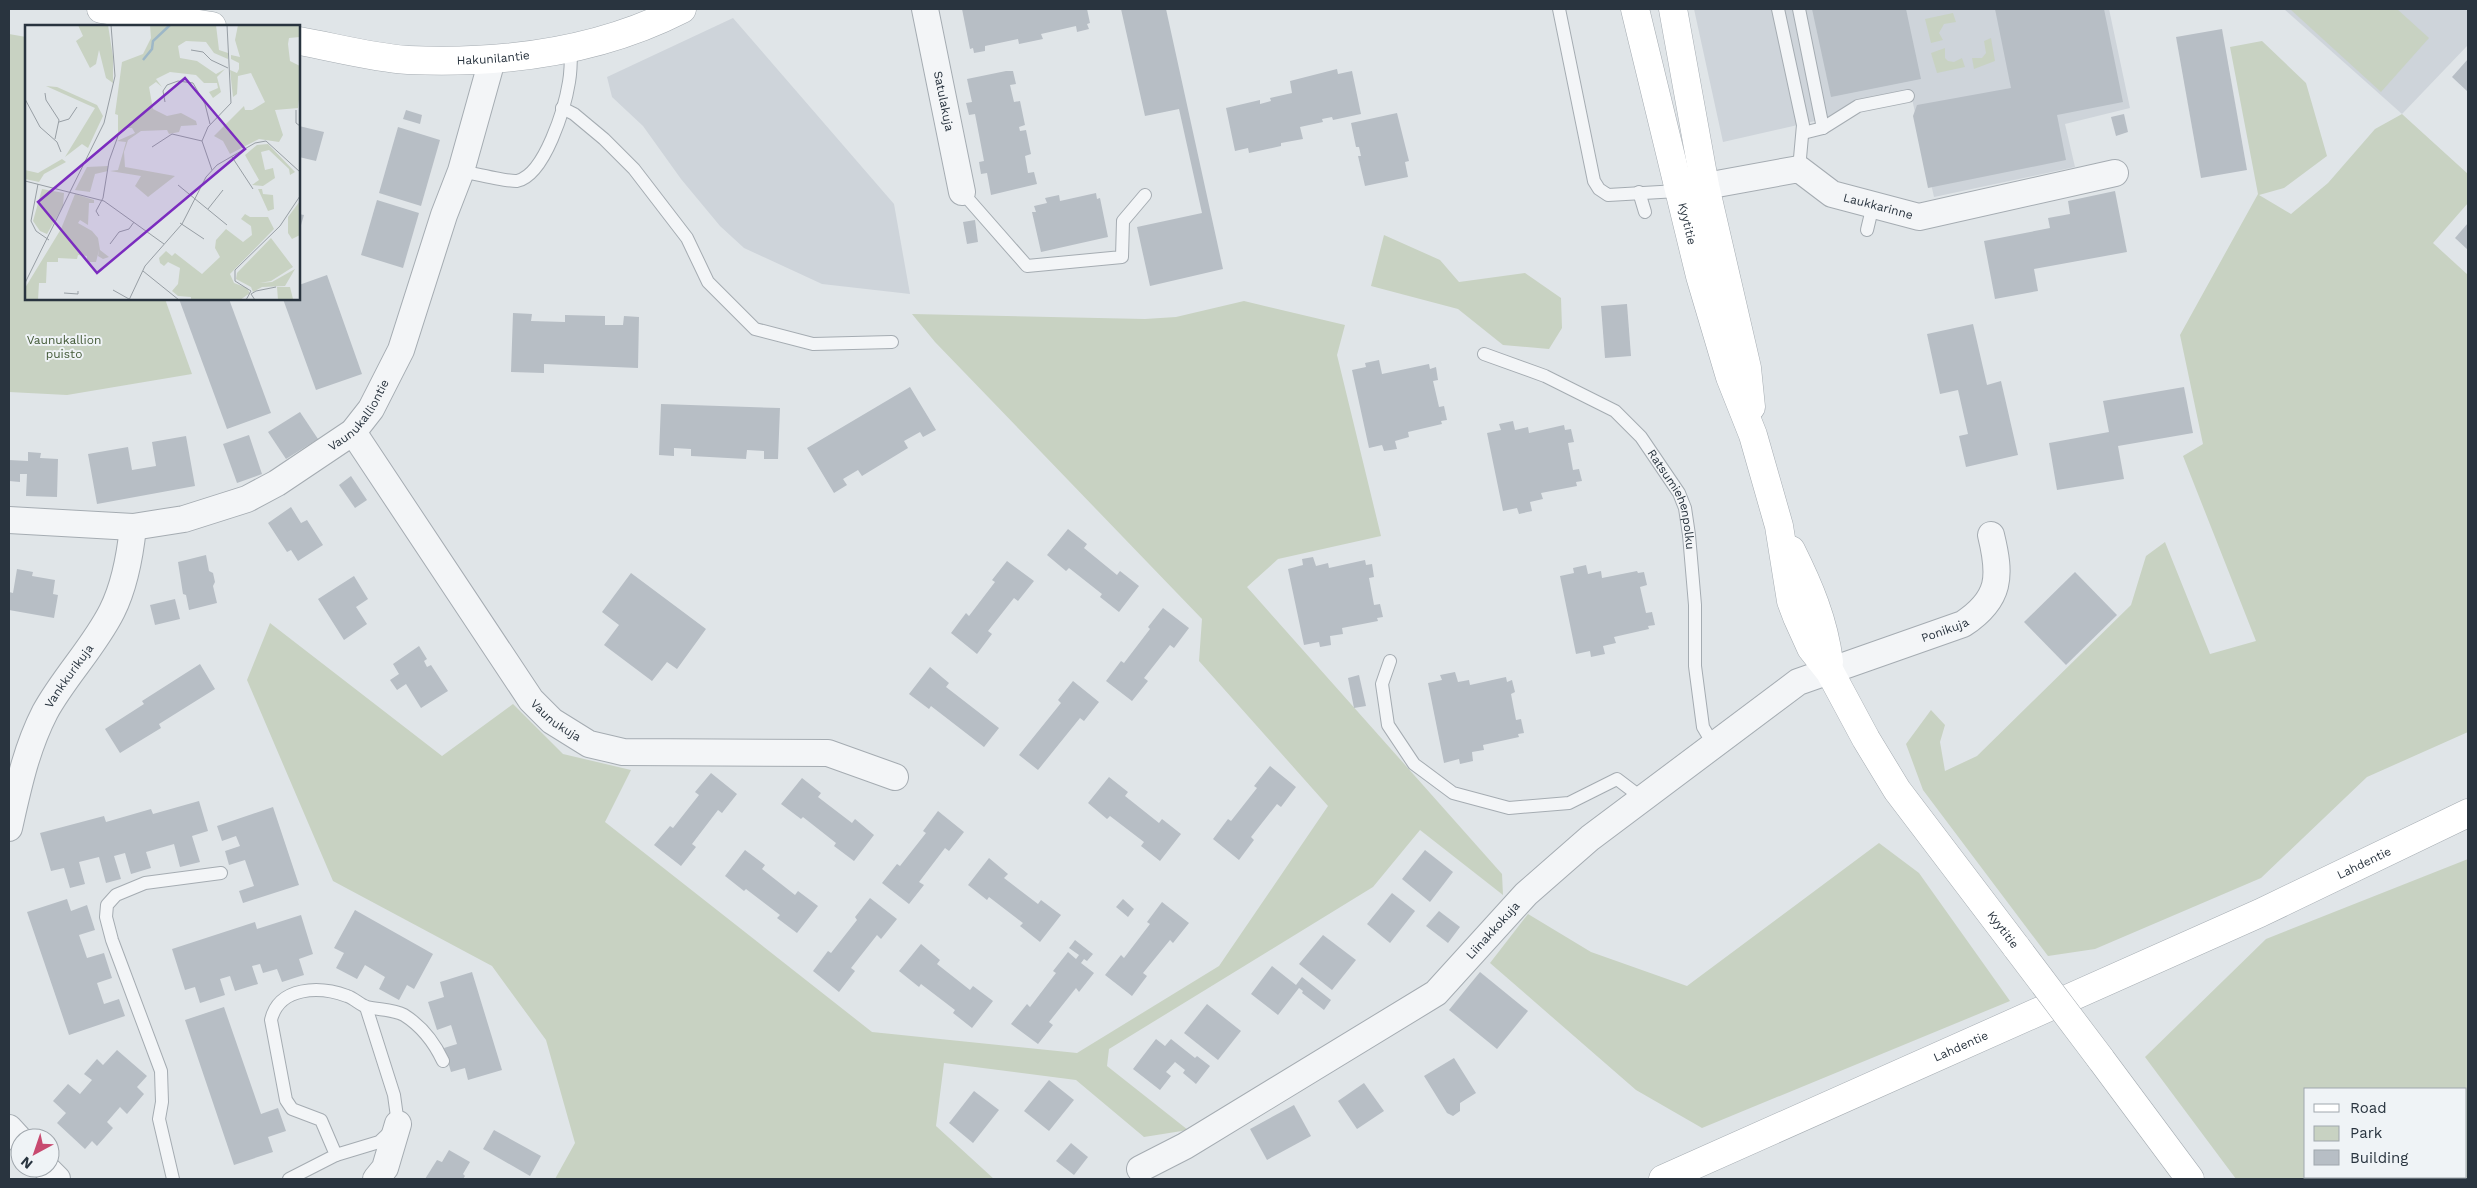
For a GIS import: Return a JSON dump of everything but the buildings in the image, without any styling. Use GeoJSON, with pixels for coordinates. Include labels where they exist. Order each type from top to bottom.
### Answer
{"type":"FeatureCollection","features":[{"type":"Feature","properties":{"kind":"main road"},"geometry":{"type":"LineString","coordinates":[[101,9],[202,20]]}},
{"type":"Feature","properties":{"kind":"main road","name":"Hakunilantie"},"geometry":{"type":"LineString","coordinates":[[300,41],[406,60],[492,60],[571,48],[615,37],[658,21],[682,9]]}},
{"type":"Feature","properties":{"kind":"main road","name":"Kyytitie"},"geometry":{"type":"LineString","coordinates":[[1635,9],[1678,191],[1730,377],[1753,435],[1780,526],[1812,590],[1826,641],[1830,672],[1866,739],[1897,790],[2190,1179]]}},
{"type":"Feature","properties":{"kind":"main road","name":"Kyytitie"},"geometry":{"type":"LineString","coordinates":[[1673,9],[1705,186],[1748,368],[1753,435]]}},
{"type":"Feature","properties":{"kind":"main road","name":"Lahdentie"},"geometry":{"type":"LineString","coordinates":[[1663,1179],[2260,913],[2468,813]]}},
{"type":"Feature","properties":{"kind":"main road","name":"Lahdentie"},"geometry":{"type":"LineString","coordinates":[[2260,913],[2468,832]]}},
{"type":"Feature","properties":{"kind":"street","name":"Satulakuja"},"geometry":{"type":"LineString","coordinates":[[925,9],[962,192]]}},
{"type":"Feature","properties":{"kind":"street","name":"Vaunukalliontie"},"geometry":{"type":"LineString","coordinates":[[9,520],[133,527],[184,519],[247,499],[277,483],[353,432],[371,409],[401,350],[444,215],[461,171],[492,60]]}},
{"type":"Feature","properties":{"kind":"street"},"geometry":{"type":"LineString","coordinates":[[1678,191],[1799,169]]}},
{"type":"Feature","properties":{"kind":"street","name":"Laukkarinne"},"geometry":{"type":"LineString","coordinates":[[1799,169],[1832,194],[1919,217],[2115,173]]}},
{"type":"Feature","properties":{"kind":"street","name":"Vaunukuja"},"geometry":{"type":"LineString","coordinates":[[353,432],[531,700],[552,721],[589,744],[623,752],[828,753],[896,777]]}},
{"type":"Feature","properties":{"kind":"street","name":"Vankkurikuja"},"geometry":{"type":"LineString","coordinates":[[9,828],[21,771],[36,730],[46,710],[112,612],[126,570],[133,527]]}},
{"type":"Feature","properties":{"kind":"street","name":"Ponikuja"},"geometry":{"type":"LineString","coordinates":[[1830,672],[1963,624],[1974,617],[1985,606],[1996,587],[1996,556],[1991,535]]}},
{"type":"Feature","properties":{"kind":"street","name":"Liinakkokuja"},"geometry":{"type":"LineString","coordinates":[[1140,1169],[1185,1146],[1436,993],[1526,894],[1590,838],[1798,682],[1830,672]]}},
{"type":"Feature","properties":{"kind":"street"},"geometry":{"type":"LineString","coordinates":[[376,1179],[384,1168],[398,1124]]}},
{"type":"Feature","properties":{"kind":"lane"},"geometry":{"type":"LineString","coordinates":[[1559,9],[1594,181],[1599,189],[1608,195],[1618,196],[1639,192],[1678,191]]}},
{"type":"Feature","properties":{"kind":"lane"},"geometry":{"type":"LineString","coordinates":[[1778,9],[1803,133],[1799,169]]}},
{"type":"Feature","properties":{"kind":"lane"},"geometry":{"type":"LineString","coordinates":[[1799,9],[1824,128]]}},
{"type":"Feature","properties":{"kind":"lane"},"geometry":{"type":"LineString","coordinates":[[461,171],[516,181],[528,175],[540,161],[552,138],[570,80],[571,48]]}},
{"type":"Feature","properties":{"kind":"lane"},"geometry":{"type":"LineString","coordinates":[[1803,133],[1824,128],[1858,106],[1908,96]]}},
{"type":"Feature","properties":{"kind":"lane"},"geometry":{"type":"LineString","coordinates":[[562,108],[574,114],[604,139],[634,169],[687,238],[708,282],[755,329],[813,344],[892,342]]}},
{"type":"Feature","properties":{"kind":"lane"},"geometry":{"type":"LineString","coordinates":[[962,192],[1027,266],[1122,257],[1123,221],[1145,195]]}},
{"type":"Feature","properties":{"kind":"lane"},"geometry":{"type":"LineString","coordinates":[[1639,192],[1645,212]]}},
{"type":"Feature","properties":{"kind":"lane"},"geometry":{"type":"LineString","coordinates":[[1866,230],[1873,205]]}},
{"type":"Feature","properties":{"kind":"lane","name":"Ratsumiehenpolku"},"geometry":{"type":"LineString","coordinates":[[1484,354],[1545,376],[1615,411],[1641,438],[1679,493],[1689,535],[1695,605],[1695,666],[1703,728],[1713,744]]}},
{"type":"Feature","properties":{"kind":"lane"},"geometry":{"type":"LineString","coordinates":[[1390,661],[1382,684],[1388,725],[1414,764],[1453,793],[1509,808],[1570,803],[1617,779],[1642,798]]}},
{"type":"Feature","properties":{"kind":"lane"},"geometry":{"type":"LineString","coordinates":[[172,1179],[160,1119],[162,1102],[161,1071],[112,940],[106,917],[107,905],[116,896],[145,882],[221,873]]}},
{"type":"Feature","properties":{"kind":"lane"},"geometry":{"type":"LineString","coordinates":[[336,1155],[321,1120],[292,1108],[286,1100],[271,1020],[274,1008],[287,996],[309,990],[329,990],[350,996],[366,1007],[402,1014],[425,1031],[443,1061]]}},
{"type":"Feature","properties":{"kind":"lane"},"geometry":{"type":"LineString","coordinates":[[289,1179],[336,1155],[379,1142],[398,1124],[394,1095],[366,1007]]}},
{"type":"Feature","properties":{"kind":"shaded area"},"geometry":{"type":"Polygon","coordinates":[[[1694,9],[2109,9],[2130,108],[2065,124],[2075,167],[1934,197],[1912,99],[1723,142],[1694,9]]]}},
{"type":"Feature","properties":{"kind":"shaded area"},"geometry":{"type":"Polygon","coordinates":[[[2284,9],[2468,9],[2468,45],[2402,114],[2284,9]]]}},
{"type":"Feature","properties":{"kind":"shaded area"},"geometry":{"type":"Polygon","coordinates":[[[733,18],[894,204],[910,294],[822,284],[744,248],[720,226],[681,179],[643,126],[612,97],[607,77],[733,18]]]}},
{"type":"Feature","properties":{"kind":"green space"},"geometry":{"type":"Polygon","coordinates":[[[2290,9],[2397,9],[2429,38],[2381,92],[2290,9]]]}},
{"type":"Feature","properties":{"kind":"green space"},"geometry":{"type":"Polygon","coordinates":[[[1953,13],[1956,22],[1944,24],[1939,33],[1943,40],[1931,43],[1925,19],[1953,13]]]}},
{"type":"Feature","properties":{"kind":"green space","name":"Vaunukallion puisto"},"geometry":{"type":"Polygon","coordinates":[[[9,34],[25,37],[25,300],[165,300],[192,374],[67,395],[9,392],[9,34]]]}},
{"type":"Feature","properties":{"kind":"green space"},"geometry":{"type":"Polygon","coordinates":[[[1991,38],[1995,61],[1974,69],[1972,58],[1982,58],[1986,53],[1984,41],[1991,38]]]}},
{"type":"Feature","properties":{"kind":"green space"},"geometry":{"type":"Polygon","coordinates":[[[2262,41],[2306,83],[2327,156],[2284,188],[2259,195],[2291,214],[2328,183],[2375,129],[2402,114],[2468,174],[2468,203],[2433,243],[2468,275],[2468,732],[2367,777],[2261,878],[2095,949],[2048,956],[1923,790],[1906,744],[1931,710],[1945,725],[1940,742],[1945,771],[1977,756],[2131,605],[2146,556],[2165,542],[2210,654],[2256,641],[2183,456],[2203,444],[2180,335],[2258,194],[2230,47],[2262,41]]]}},
{"type":"Feature","properties":{"kind":"green space"},"geometry":{"type":"Polygon","coordinates":[[[1945,48],[1945,58],[1948,61],[1954,62],[1962,58],[1965,67],[1937,73],[1931,53],[1945,48]]]}},
{"type":"Feature","properties":{"kind":"green space"},"geometry":{"type":"Polygon","coordinates":[[[1384,235],[1440,260],[1459,282],[1525,273],[1561,298],[1562,328],[1549,349],[1503,345],[1458,309],[1371,286],[1384,235]]]}},
{"type":"Feature","properties":{"kind":"green space"},"geometry":{"type":"Polygon","coordinates":[[[1244,301],[1345,325],[1337,355],[1381,536],[1278,559],[1247,587],[1502,874],[1503,895],[1420,830],[1373,887],[1109,1049],[1107,1066],[1188,1130],[1144,1137],[1076,1080],[944,1063],[936,1126],[994,1179],[555,1179],[575,1143],[546,1040],[492,966],[333,881],[247,680],[270,623],[442,756],[513,704],[563,754],[631,770],[605,822],[872,1032],[1077,1053],[1219,966],[1328,806],[1199,661],[1202,619],[935,342],[912,314],[1145,319],[1176,317],[1244,301]]]}},
{"type":"Feature","properties":{"kind":"green space"},"geometry":{"type":"Polygon","coordinates":[[[1879,843],[1919,873],[2010,1001],[1702,1128],[1636,1090],[1490,963],[1528,914],[1591,952],[1687,986],[1879,843]]]}},
{"type":"Feature","properties":{"kind":"green space"},"geometry":{"type":"Polygon","coordinates":[[[2468,859],[2468,1179],[2236,1179],[2145,1057],[2266,939],[2468,859]]]}}]}
